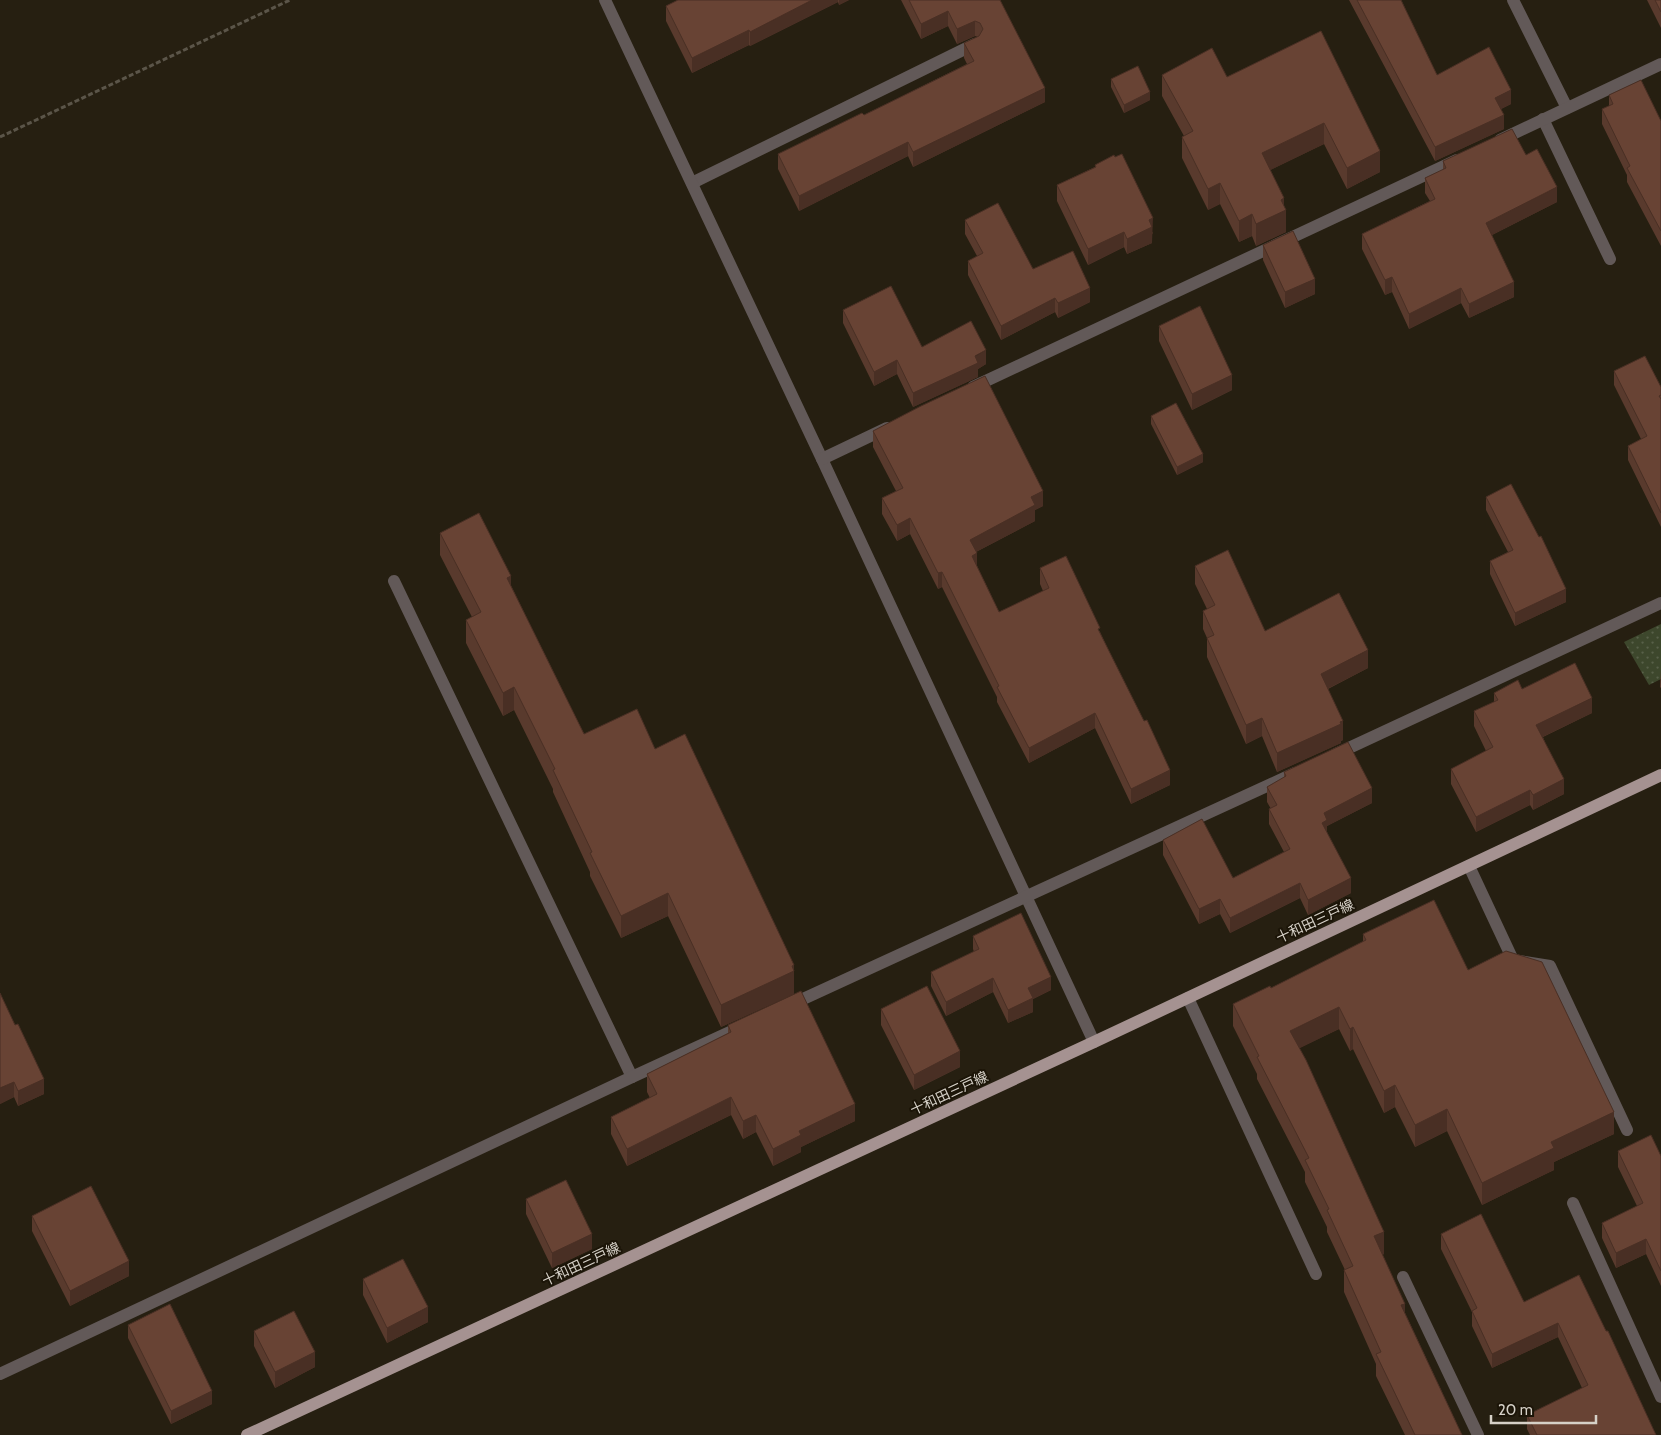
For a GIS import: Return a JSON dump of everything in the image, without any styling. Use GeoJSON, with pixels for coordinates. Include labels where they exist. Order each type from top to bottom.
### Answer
{"type":"FeatureCollection","features":[{"type":"Feature","properties":{"kind":"main road","name":"十和田三戸線"},"geometry":{"type":"LineString","coordinates":[[247,1435],[1094,1042],[1661,775]]}},
{"type":"Feature","properties":{"kind":"street"},"geometry":{"type":"LineString","coordinates":[[1513,0],[1567,108]]}},
{"type":"Feature","properties":{"kind":"street"},"geometry":{"type":"LineString","coordinates":[[609,2],[1094,1042]]}},
{"type":"Feature","properties":{"kind":"street"},"geometry":{"type":"LineString","coordinates":[[692,183],[975,44]]}},
{"type":"Feature","properties":{"kind":"street"},"geometry":{"type":"LineString","coordinates":[[1489,145],[1661,64]]}},
{"type":"Feature","properties":{"kind":"street"},"geometry":{"type":"LineString","coordinates":[[1543,119],[1610,259]]}},
{"type":"Feature","properties":{"kind":"street"},"geometry":{"type":"LineString","coordinates":[[966,391],[1471,153]]}},
{"type":"Feature","properties":{"kind":"street"},"geometry":{"type":"LineString","coordinates":[[822,459],[894,425]]}},
{"type":"Feature","properties":{"kind":"street"},"geometry":{"type":"LineString","coordinates":[[394,581],[632,1077]]}},
{"type":"Feature","properties":{"kind":"street"},"geometry":{"type":"LineString","coordinates":[[1326,758],[1661,603]]}},
{"type":"Feature","properties":{"kind":"street"},"geometry":{"type":"LineString","coordinates":[[776,1012],[1308,767]]}},
{"type":"Feature","properties":{"kind":"street"},"geometry":{"type":"LineString","coordinates":[[1469,866],[1513,960],[1550,966],[1627,1130]]}},
{"type":"Feature","properties":{"kind":"street"},"geometry":{"type":"LineString","coordinates":[[1188,998],[1316,1274]]}},
{"type":"Feature","properties":{"kind":"street"},"geometry":{"type":"LineString","coordinates":[[0,1374],[632,1077],[758,1020]]}},
{"type":"Feature","properties":{"kind":"street"},"geometry":{"type":"LineString","coordinates":[[1573,1203],[1661,1397]]}},
{"type":"Feature","properties":{"kind":"street"},"geometry":{"type":"LineString","coordinates":[[1403,1277],[1478,1435]]}},
{"type":"Feature","properties":{"kind":"path"},"geometry":{"type":"LineString","coordinates":[[0,137],[290,0]]}},
{"type":"Feature","properties":{"kind":"green space"},"geometry":{"type":"Polygon","coordinates":[[[1661,624],[1661,679],[1649,685],[1624,642],[1661,624]]]}},
{"type":"Feature","properties":{"kind":"building"},"geometry":{"type":"Polygon","coordinates":[[[678,0],[812,0],[750,32],[749,30],[692,58],[666,6],[678,0]]]}},
{"type":"Feature","properties":{"kind":"building"},"geometry":{"type":"Polygon","coordinates":[[[909,0],[1000,0],[1045,88],[913,152],[908,142],[799,196],[778,154],[862,113],[864,115],[974,61],[964,43],[979,36],[983,29],[980,23],[975,21],[957,29],[948,11],[921,24],[909,0]]]}},
{"type":"Feature","properties":{"kind":"building"},"geometry":{"type":"Polygon","coordinates":[[[1357,0],[1401,0],[1437,75],[1489,47],[1511,90],[1495,98],[1504,115],[1435,147],[1357,0]]]}},
{"type":"Feature","properties":{"kind":"building"},"geometry":{"type":"Polygon","coordinates":[[[1655,0],[1661,0],[1661,12],[1655,0]]]}},
{"type":"Feature","properties":{"kind":"building"},"geometry":{"type":"Polygon","coordinates":[[[1321,31],[1380,151],[1347,168],[1324,123],[1262,153],[1284,198],[1281,200],[1286,210],[1256,224],[1252,214],[1239,221],[1220,183],[1208,189],[1182,137],[1193,131],[1162,75],[1212,48],[1227,77],[1321,31]]]}},
{"type":"Feature","properties":{"kind":"building"},"geometry":{"type":"Polygon","coordinates":[[[1138,66],[1150,92],[1124,105],[1111,79],[1138,66]]]}},
{"type":"Feature","properties":{"kind":"building"},"geometry":{"type":"Polygon","coordinates":[[[1641,80],[1661,121],[1661,231],[1627,168],[1630,166],[1602,109],[1613,104],[1609,95],[1641,80]]]}},
{"type":"Feature","properties":{"kind":"building"},"geometry":{"type":"Polygon","coordinates":[[[1512,129],[1526,155],[1537,149],[1557,187],[1486,223],[1514,282],[1469,304],[1461,288],[1409,314],[1392,277],[1385,280],[1362,234],[1435,199],[1425,178],[1446,168],[1443,161],[1512,129]]]}},
{"type":"Feature","properties":{"kind":"building"},"geometry":{"type":"Polygon","coordinates":[[[1122,154],[1153,218],[1149,220],[1152,227],[1127,239],[1124,232],[1088,249],[1057,185],[1096,167],[1095,165],[1114,155],[1115,157],[1122,154]]]}},
{"type":"Feature","properties":{"kind":"building"},"geometry":{"type":"Polygon","coordinates":[[[998,203],[1033,269],[1073,251],[1090,288],[1058,303],[1055,298],[1001,326],[968,261],[983,253],[965,220],[998,203]]]}},
{"type":"Feature","properties":{"kind":"building"},"geometry":{"type":"Polygon","coordinates":[[[1293,231],[1315,279],[1285,292],[1263,245],[1293,231]]]}},
{"type":"Feature","properties":{"kind":"building"},"geometry":{"type":"Polygon","coordinates":[[[891,286],[922,347],[971,321],[986,350],[975,356],[978,363],[913,393],[897,360],[874,372],[843,310],[891,286]]]}},
{"type":"Feature","properties":{"kind":"building"},"geometry":{"type":"Polygon","coordinates":[[[1200,306],[1232,375],[1192,394],[1159,326],[1200,306]]]}},
{"type":"Feature","properties":{"kind":"building"},"geometry":{"type":"Polygon","coordinates":[[[1645,356],[1661,387],[1661,395],[1659,396],[1661,399],[1661,513],[1628,446],[1647,436],[1614,371],[1645,356]]]}},
{"type":"Feature","properties":{"kind":"building"},"geometry":{"type":"Polygon","coordinates":[[[985,376],[1043,491],[1031,497],[1035,505],[970,540],[977,553],[972,556],[999,612],[1049,588],[1040,568],[1066,556],[1100,628],[1098,629],[1144,721],[1147,720],[1170,770],[1131,789],[1095,713],[1029,748],[997,687],[999,686],[942,572],[938,573],[910,518],[897,525],[882,498],[903,488],[873,431],[985,376]]]}},
{"type":"Feature","properties":{"kind":"building"},"geometry":{"type":"Polygon","coordinates":[[[1176,403],[1203,454],[1177,467],[1151,416],[1176,403]]]}},
{"type":"Feature","properties":{"kind":"building"},"geometry":{"type":"Polygon","coordinates":[[[1511,484],[1539,537],[1541,536],[1566,589],[1515,613],[1490,561],[1513,550],[1486,497],[1511,484]]]}},
{"type":"Feature","properties":{"kind":"building"},"geometry":{"type":"Polygon","coordinates":[[[479,513],[511,576],[507,578],[584,734],[637,709],[655,749],[685,734],[794,965],[792,966],[794,971],[721,1005],[668,893],[621,916],[590,853],[592,852],[553,770],[555,769],[514,687],[503,693],[466,620],[481,612],[440,533],[479,513]]]}},
{"type":"Feature","properties":{"kind":"building"},"geometry":{"type":"Polygon","coordinates":[[[1228,550],[1265,631],[1339,593],[1368,650],[1321,674],[1343,721],[1340,722],[1341,724],[1277,753],[1262,718],[1246,725],[1207,638],[1214,635],[1203,611],[1215,605],[1195,566],[1228,550]]]}},
{"type":"Feature","properties":{"kind":"building"},"geometry":{"type":"Polygon","coordinates":[[[1575,663],[1592,698],[1536,725],[1564,779],[1533,795],[1530,790],[1476,817],[1451,769],[1493,747],[1474,711],[1498,700],[1494,693],[1518,680],[1522,689],[1575,663]]]}},
{"type":"Feature","properties":{"kind":"building"},"geometry":{"type":"Polygon","coordinates":[[[1348,742],[1372,788],[1324,813],[1327,820],[1322,823],[1351,878],[1308,900],[1300,883],[1230,918],[1220,899],[1199,909],[1163,840],[1202,819],[1233,878],[1290,849],[1269,809],[1277,805],[1267,787],[1286,776],[1284,772],[1348,742]]]}},
{"type":"Feature","properties":{"kind":"building"},"geometry":{"type":"Polygon","coordinates":[[[1434,900],[1468,970],[1506,951],[1542,962],[1614,1112],[1551,1142],[1554,1148],[1482,1183],[1447,1109],[1415,1125],[1395,1085],[1384,1091],[1353,1027],[1350,1029],[1339,1007],[1290,1031],[1306,1060],[1384,1232],[1374,1236],[1405,1304],[1401,1305],[1462,1435],[1415,1435],[1376,1354],[1381,1352],[1344,1270],[1353,1266],[1327,1210],[1329,1209],[1305,1160],[1309,1158],[1257,1057],[1259,1056],[1233,1004],[1270,986],[1271,988],[1366,940],[1363,934],[1434,900]]]}},
{"type":"Feature","properties":{"kind":"building"},"geometry":{"type":"Polygon","coordinates":[[[1021,913],[1051,977],[1028,988],[1033,998],[1008,1010],[993,978],[946,1002],[931,972],[979,949],[973,936],[1021,913]]]}},
{"type":"Feature","properties":{"kind":"building"},"geometry":{"type":"Polygon","coordinates":[[[927,986],[960,1051],[914,1075],[881,1009],[927,986]]]}},
{"type":"Feature","properties":{"kind":"building"},"geometry":{"type":"Polygon","coordinates":[[[801,991],[855,1104],[799,1131],[801,1135],[773,1149],[756,1115],[743,1121],[731,1097],[627,1149],[611,1117],[657,1094],[647,1074],[731,1032],[728,1025],[801,991]]]}},
{"type":"Feature","properties":{"kind":"building"},"geometry":{"type":"Polygon","coordinates":[[[0,993],[15,1025],[18,1024],[44,1079],[18,1091],[14,1082],[0,1088],[0,993]]]}},
{"type":"Feature","properties":{"kind":"building"},"geometry":{"type":"Polygon","coordinates":[[[1651,1135],[1661,1156],[1661,1271],[1646,1239],[1616,1253],[1602,1223],[1643,1203],[1618,1151],[1651,1135]]]}},
{"type":"Feature","properties":{"kind":"building"},"geometry":{"type":"Polygon","coordinates":[[[566,1180],[592,1234],[552,1253],[526,1199],[566,1180]]]}},
{"type":"Feature","properties":{"kind":"building"},"geometry":{"type":"Polygon","coordinates":[[[91,1186],[129,1261],[70,1291],[32,1216],[91,1186]]]}},
{"type":"Feature","properties":{"kind":"building"},"geometry":{"type":"Polygon","coordinates":[[[1481,1214],[1524,1302],[1579,1275],[1606,1331],[1608,1331],[1656,1435],[1537,1435],[1527,1415],[1588,1385],[1558,1323],[1492,1354],[1472,1311],[1477,1308],[1441,1234],[1481,1214]]]}},
{"type":"Feature","properties":{"kind":"building"},"geometry":{"type":"Polygon","coordinates":[[[403,1259],[428,1307],[387,1328],[363,1279],[403,1259]]]}},
{"type":"Feature","properties":{"kind":"building"},"geometry":{"type":"Polygon","coordinates":[[[170,1304],[212,1391],[171,1411],[128,1325],[170,1304]]]}},
{"type":"Feature","properties":{"kind":"building"},"geometry":{"type":"Polygon","coordinates":[[[294,1311],[315,1352],[275,1372],[254,1331],[294,1311]]]}}]}
